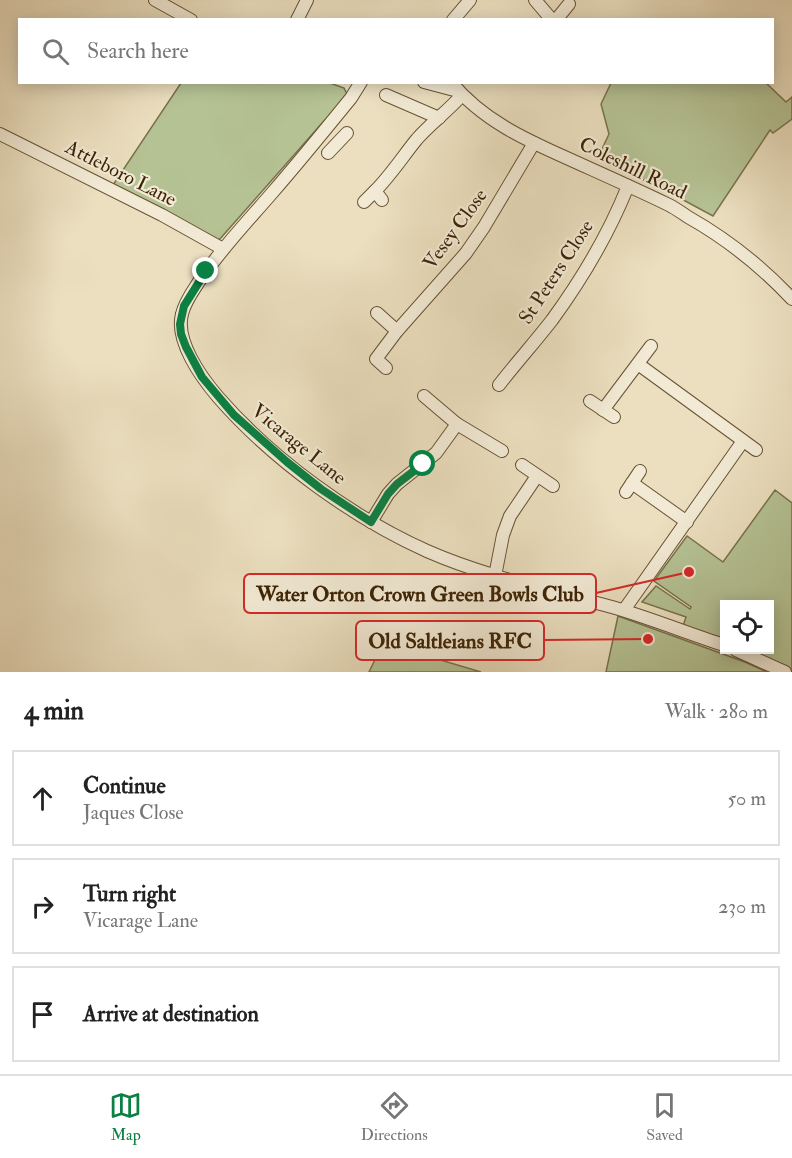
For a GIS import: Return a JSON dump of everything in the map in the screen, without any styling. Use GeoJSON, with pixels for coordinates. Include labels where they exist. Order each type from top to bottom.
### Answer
{"type":"FeatureCollection","features":[{"type":"Feature","properties":{"kind":"street"},"geometry":{"type":"LineString","coordinates":[[155,0],[187,18]]}},
{"type":"Feature","properties":{"kind":"street"},"geometry":{"type":"LineString","coordinates":[[298,18],[306,0]]}},
{"type":"Feature","properties":{"kind":"street"},"geometry":{"type":"LineString","coordinates":[[455,18],[470,0]]}},
{"type":"Feature","properties":{"kind":"street"},"geometry":{"type":"LineString","coordinates":[[536,0],[552,18]]}},
{"type":"Feature","properties":{"kind":"street"},"geometry":{"type":"LineString","coordinates":[[556,18],[569,4]]}},
{"type":"Feature","properties":{"kind":"street","name":"Vicarage Lane"},"geometry":{"type":"LineString","coordinates":[[360,84],[323,132],[223,249],[184,306],[180,324],[181,334],[202,377],[234,415],[287,462],[321,489],[371,522],[456,563],[495,576],[624,610],[720,644]]}},
{"type":"Feature","properties":{"kind":"street"},"geometry":{"type":"LineString","coordinates":[[364,202],[379,195],[382,184],[417,139],[450,109],[457,90],[432,84]]}},
{"type":"Feature","properties":{"kind":"street","name":"Coleshill Road"},"geometry":{"type":"LineString","coordinates":[[457,90],[485,115],[534,143],[671,206],[701,224],[738,250],[792,299]]}},
{"type":"Feature","properties":{"kind":"street"},"geometry":{"type":"LineString","coordinates":[[386,95],[439,118]]}},
{"type":"Feature","properties":{"kind":"street"},"geometry":{"type":"LineString","coordinates":[[323,132],[337,143]]}},
{"type":"Feature","properties":{"kind":"street"},"geometry":{"type":"LineString","coordinates":[[328,153],[347,133]]}},
{"type":"Feature","properties":{"kind":"street","name":"Attleboro Lane"},"geometry":{"type":"LineString","coordinates":[[0,134],[162,215],[223,249]]}},
{"type":"Feature","properties":{"kind":"street","name":"Vesey Close"},"geometry":{"type":"LineString","coordinates":[[386,368],[376,359],[397,331],[466,254],[534,143]]}},
{"type":"Feature","properties":{"kind":"street","name":"St Peters Close"},"geometry":{"type":"LineString","coordinates":[[499,385],[502,370],[552,320],[578,282],[599,247],[628,186]]}},
{"type":"Feature","properties":{"kind":"street"},"geometry":{"type":"LineString","coordinates":[[377,313],[397,331]]}},
{"type":"Feature","properties":{"kind":"street"},"geometry":{"type":"LineString","coordinates":[[603,410],[651,346]]}},
{"type":"Feature","properties":{"kind":"street"},"geometry":{"type":"LineString","coordinates":[[638,364],[756,450]]}},
{"type":"Feature","properties":{"kind":"street"},"geometry":{"type":"LineString","coordinates":[[424,396],[458,424],[502,451]]}},
{"type":"Feature","properties":{"kind":"street"},"geometry":{"type":"LineString","coordinates":[[590,401],[614,417]]}},
{"type":"Feature","properties":{"kind":"street"},"geometry":{"type":"LineString","coordinates":[[371,522],[388,494],[436,453],[458,424]]}},
{"type":"Feature","properties":{"kind":"street"},"geometry":{"type":"LineString","coordinates":[[624,610],[743,441]]}},
{"type":"Feature","properties":{"kind":"street"},"geometry":{"type":"LineString","coordinates":[[522,465],[553,486]]}},
{"type":"Feature","properties":{"kind":"street"},"geometry":{"type":"LineString","coordinates":[[640,471],[629,487],[687,522]]}},
{"type":"Feature","properties":{"kind":"street"},"geometry":{"type":"LineString","coordinates":[[495,576],[503,535],[510,516],[537,476]]}},
{"type":"Feature","properties":{"kind":"street"},"geometry":{"type":"LineString","coordinates":[[745,654],[785,672]]}},
{"type":"Feature","properties":{"kind":"green space"},"geometry":{"type":"Polygon","coordinates":[[[180,84],[333,84],[344,88],[347,94],[342,105],[323,122],[219,240],[113,185],[180,84]]]}},
{"type":"Feature","properties":{"kind":"green space"},"geometry":{"type":"Polygon","coordinates":[[[611,84],[767,84],[786,102],[792,97],[792,119],[773,133],[770,130],[713,216],[663,189],[604,162],[608,154],[601,151],[609,134],[601,104],[611,84]]]}},
{"type":"Feature","properties":{"kind":"green space"},"geometry":{"type":"Polygon","coordinates":[[[775,490],[792,503],[792,672],[748,654],[774,654],[774,600],[720,600],[720,642],[683,626],[686,617],[642,602],[656,586],[690,609],[691,607],[654,581],[687,536],[723,562],[775,490]]]}},
{"type":"Feature","properties":{"kind":"green space"},"geometry":{"type":"Polygon","coordinates":[[[618,616],[767,672],[606,672],[618,616]]]}},
{"type":"Feature","properties":{"kind":"green space"},"geometry":{"type":"Polygon","coordinates":[[[383,643],[481,672],[369,672],[383,643]]]}},
{"type":"Feature","properties":{"kind":"place","name":"Water Orton Crown Green Bowls Club"},"geometry":{"type":"Point","coordinates":[689,572]}},
{"type":"Feature","properties":{"kind":"place","name":"Old Saltleians RFC"},"geometry":{"type":"Point","coordinates":[648,639]}},
{"type":"Feature","properties":{"kind":"route"},"geometry":{"type":"LineString","coordinates":[[206,271],[184,306],[180,324],[181,334],[202,377],[234,415],[321,489],[371,522],[388,494],[423,464]]}}]}
